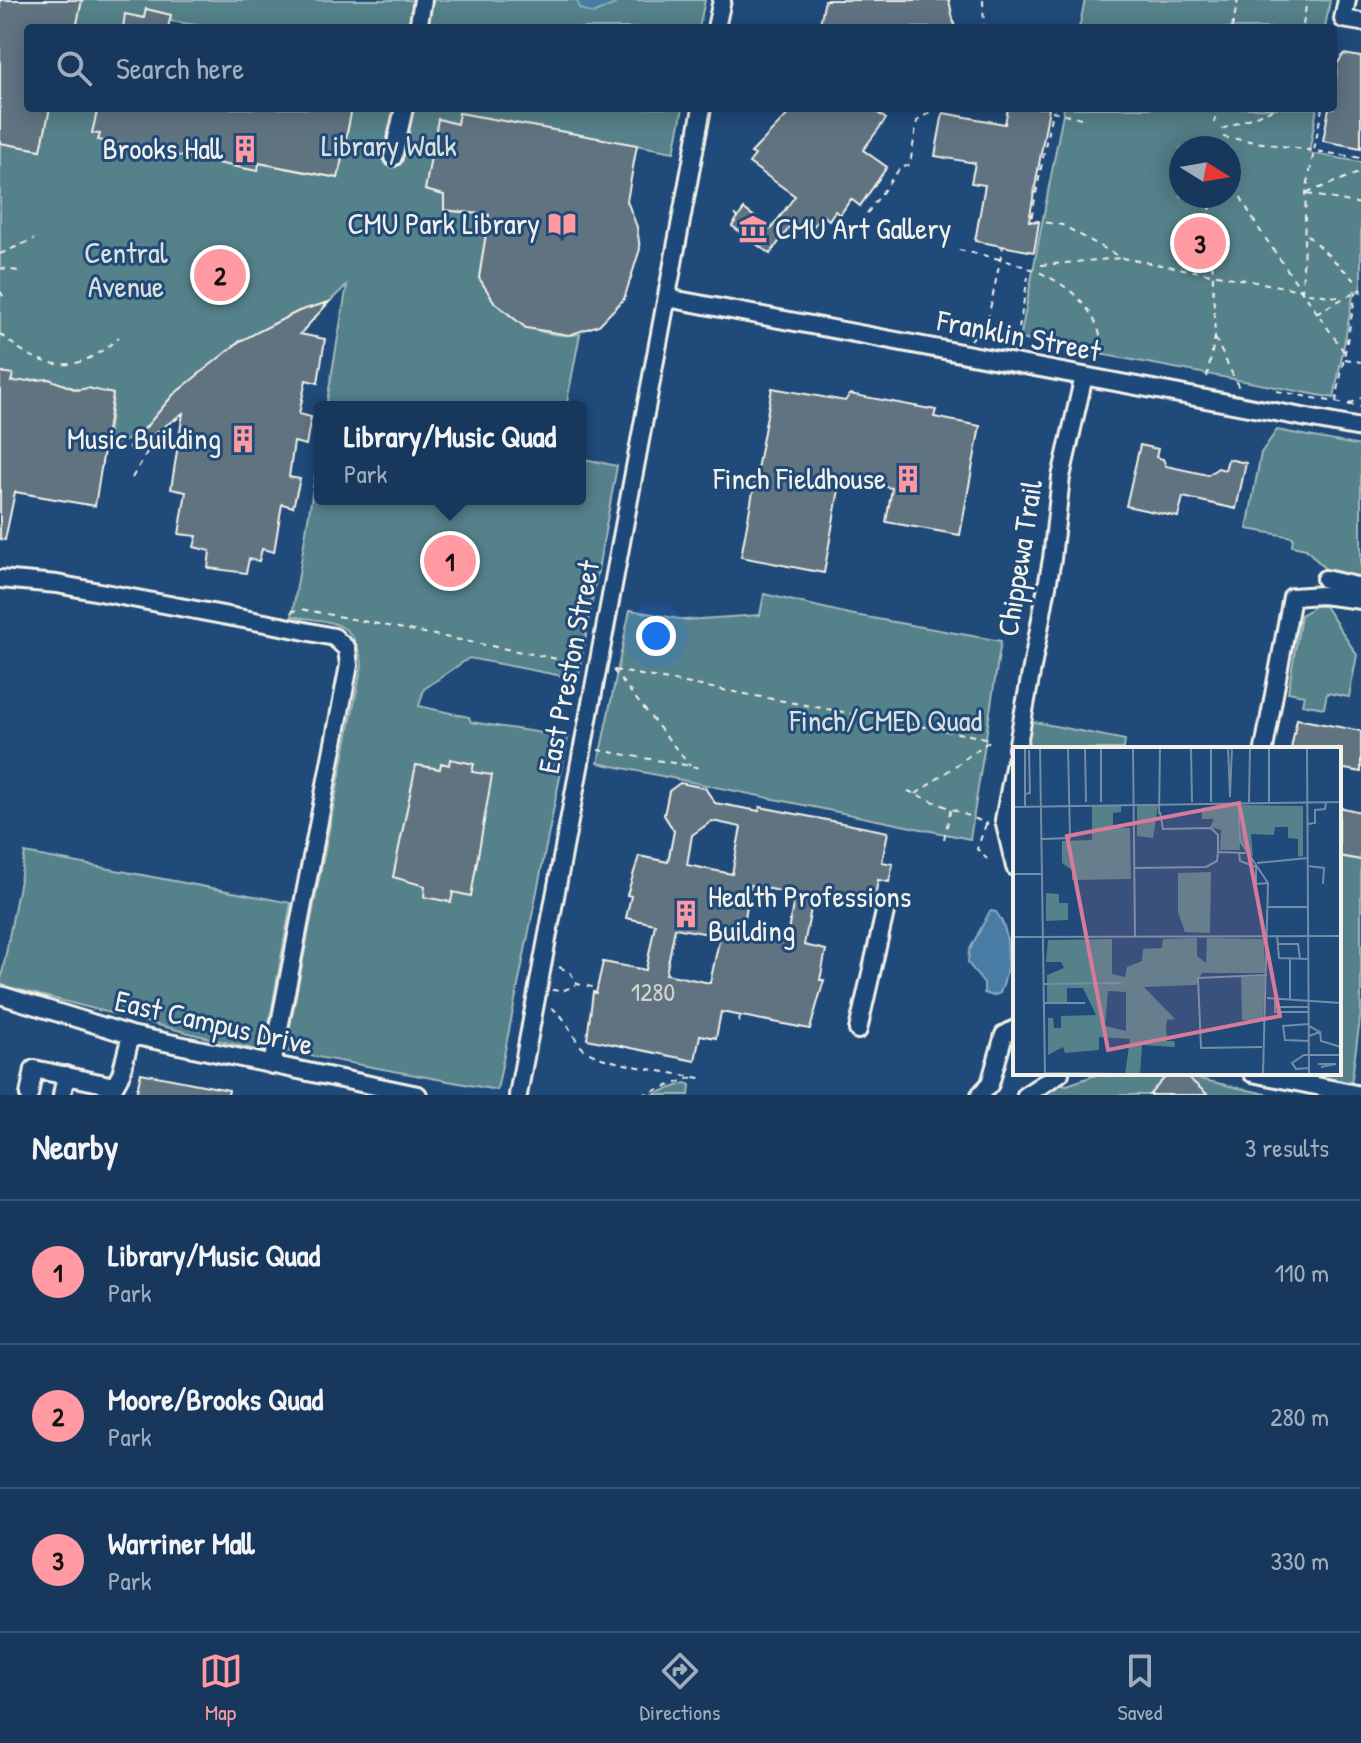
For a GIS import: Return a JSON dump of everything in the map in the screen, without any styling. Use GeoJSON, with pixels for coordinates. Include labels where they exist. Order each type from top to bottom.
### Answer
{"type":"FeatureCollection","features":[{"type":"Feature","properties":{"kind":"street"},"geometry":{"type":"LineString","coordinates":[[419,24],[423,0]]}},
{"type":"Feature","properties":{"kind":"street"},"geometry":{"type":"LineString","coordinates":[[717,24],[722,0]]}},
{"type":"Feature","properties":{"kind":"street"},"geometry":{"type":"LineString","coordinates":[[1347,0],[1340,25],[1361,22]]}},
{"type":"Feature","properties":{"kind":"street"},"geometry":{"type":"LineString","coordinates":[[393,157],[403,112]]}},
{"type":"Feature","properties":{"kind":"street","name":"East Preston Street"},"geometry":{"type":"LineString","coordinates":[[518,1095],[701,112]]}},
{"type":"Feature","properties":{"kind":"street","name":"Franklin Street"},"geometry":{"type":"LineString","coordinates":[[667,298],[1361,428]]}},
{"type":"Feature","properties":{"kind":"street","name":"Chippewa Trail"},"geometry":{"type":"LineString","coordinates":[[1017,747],[1052,559],[1061,477],[1084,376]]}},
{"type":"Feature","properties":{"kind":"street"},"geometry":{"type":"LineString","coordinates":[[0,579],[57,584],[281,626],[334,637],[347,649],[349,665],[272,1065]]}},
{"type":"Feature","properties":{"kind":"street"},"geometry":{"type":"LineString","coordinates":[[1264,747],[1292,597],[1324,587],[1361,587]]}},
{"type":"Feature","properties":{"kind":"street"},"geometry":{"type":"LineString","coordinates":[[1324,587],[1361,600]]}},
{"type":"Feature","properties":{"kind":"street"},"geometry":{"type":"LineString","coordinates":[[1013,773],[1004,820],[1013,858]]}},
{"type":"Feature","properties":{"kind":"street"},"geometry":{"type":"LineString","coordinates":[[858,1030],[885,912]]}},
{"type":"Feature","properties":{"kind":"street","name":"East Campus Drive"},"geometry":{"type":"LineString","coordinates":[[0,995],[131,1035],[418,1095]]}},
{"type":"Feature","properties":{"kind":"street"},"geometry":{"type":"LineString","coordinates":[[980,1095],[990,1084],[1004,1035],[1013,1030]]}},
{"type":"Feature","properties":{"kind":"street"},"geometry":{"type":"LineString","coordinates":[[29,1095],[34,1069],[66,1075],[112,1090],[121,1074],[131,1035]]}},
{"type":"Feature","properties":{"kind":"street"},"geometry":{"type":"LineString","coordinates":[[62,1095],[66,1075]]}},
{"type":"Feature","properties":{"kind":"street"},"geometry":{"type":"LineString","coordinates":[[1262,1075],[1361,1095]]}},
{"type":"Feature","properties":{"kind":"street"},"geometry":{"type":"LineString","coordinates":[[1026,1095],[1051,1076]]}},
{"type":"Feature","properties":{"kind":"path"},"geometry":{"type":"LineString","coordinates":[[983,0],[984,24]]}},
{"type":"Feature","properties":{"kind":"path"},"geometry":{"type":"LineString","coordinates":[[1233,24],[1238,0]]}},
{"type":"Feature","properties":{"kind":"path"},"geometry":{"type":"LineString","coordinates":[[1303,24],[1307,0]]}},
{"type":"Feature","properties":{"kind":"path"},"geometry":{"type":"LineString","coordinates":[[1337,35],[1340,25]]}},
{"type":"Feature","properties":{"kind":"path"},"geometry":{"type":"LineString","coordinates":[[860,223],[900,168],[910,165],[917,121],[930,112]]}},
{"type":"Feature","properties":{"kind":"path"},"geometry":{"type":"LineString","coordinates":[[1052,112],[1031,220],[1062,225],[1122,258]]}},
{"type":"Feature","properties":{"kind":"path"},"geometry":{"type":"LineString","coordinates":[[1056,112],[1081,118]]}},
{"type":"Feature","properties":{"kind":"path"},"geometry":{"type":"LineString","coordinates":[[1214,123],[1216,112]]}},
{"type":"Feature","properties":{"kind":"path"},"geometry":{"type":"LineString","coordinates":[[1222,129],[1266,112]]}},
{"type":"Feature","properties":{"kind":"path"},"geometry":{"type":"LineString","coordinates":[[1301,291],[1307,235],[1306,193],[1321,112]]}},
{"type":"Feature","properties":{"kind":"path"},"geometry":{"type":"LineString","coordinates":[[1241,140],[1361,158]]}},
{"type":"Feature","properties":{"kind":"path"},"geometry":{"type":"LineString","coordinates":[[1041,154],[1042,165]]}},
{"type":"Feature","properties":{"kind":"path"},"geometry":{"type":"LineString","coordinates":[[1306,193],[1361,172]]}},
{"type":"Feature","properties":{"kind":"path"},"geometry":{"type":"LineString","coordinates":[[1306,193],[1361,204]]}},
{"type":"Feature","properties":{"kind":"path"},"geometry":{"type":"LineString","coordinates":[[1241,197],[1257,226],[1345,353]]}},
{"type":"Feature","properties":{"kind":"path"},"geometry":{"type":"LineString","coordinates":[[1207,377],[1215,337],[1210,208]]}},
{"type":"Feature","properties":{"kind":"path"},"geometry":{"type":"LineString","coordinates":[[735,214],[738,218]]}},
{"type":"Feature","properties":{"kind":"path"},"geometry":{"type":"LineString","coordinates":[[1307,235],[1361,288],[1316,313]]}},
{"type":"Feature","properties":{"kind":"path"},"geometry":{"type":"LineString","coordinates":[[0,254],[34,239]]}},
{"type":"Feature","properties":{"kind":"path"},"geometry":{"type":"LineString","coordinates":[[1003,246],[988,319],[1003,362]]}},
{"type":"Feature","properties":{"kind":"path"},"geometry":{"type":"LineString","coordinates":[[959,250],[1038,269],[1065,287],[1096,323],[1104,355]]}},
{"type":"Feature","properties":{"kind":"path"},"geometry":{"type":"LineString","coordinates":[[1041,265],[1122,258],[1344,298]]}},
{"type":"Feature","properties":{"kind":"path"},"geometry":{"type":"LineString","coordinates":[[0,268],[23,272]]}},
{"type":"Feature","properties":{"kind":"path"},"geometry":{"type":"LineString","coordinates":[[1017,340],[1028,277]]}},
{"type":"Feature","properties":{"kind":"path"},"geometry":{"type":"LineString","coordinates":[[0,291],[6,301]]}},
{"type":"Feature","properties":{"kind":"path"},"geometry":{"type":"LineString","coordinates":[[1336,402],[1356,292]]}},
{"type":"Feature","properties":{"kind":"path"},"geometry":{"type":"LineString","coordinates":[[0,334],[22,353],[61,365],[79,365],[100,354],[119,337]]}},
{"type":"Feature","properties":{"kind":"path"},"geometry":{"type":"LineString","coordinates":[[1215,337],[1243,396]]}},
{"type":"Feature","properties":{"kind":"path"},"geometry":{"type":"LineString","coordinates":[[1344,358],[1361,362]]}},
{"type":"Feature","properties":{"kind":"path"},"geometry":{"type":"LineString","coordinates":[[1277,391],[1361,407]]}},
{"type":"Feature","properties":{"kind":"path"},"geometry":{"type":"LineString","coordinates":[[1348,404],[1361,398]]}},
{"type":"Feature","properties":{"kind":"path"},"geometry":{"type":"LineString","coordinates":[[132,478],[154,440],[183,413]]}},
{"type":"Feature","properties":{"kind":"path"},"geometry":{"type":"LineString","coordinates":[[291,612],[301,609],[584,664]]}},
{"type":"Feature","properties":{"kind":"path"},"geometry":{"type":"LineString","coordinates":[[690,766],[613,669],[991,739],[916,794]]}},
{"type":"Feature","properties":{"kind":"path"},"geometry":{"type":"LineString","coordinates":[[598,750],[702,768]]}},
{"type":"Feature","properties":{"kind":"path"},"geometry":{"type":"LineString","coordinates":[[908,791],[993,825]]}},
{"type":"Feature","properties":{"kind":"path"},"geometry":{"type":"LineString","coordinates":[[944,839],[951,807]]}},
{"type":"Feature","properties":{"kind":"path"},"geometry":{"type":"LineString","coordinates":[[986,823],[977,849],[987,859]]}},
{"type":"Feature","properties":{"kind":"path"},"geometry":{"type":"LineString","coordinates":[[556,966],[570,972],[577,984]]}},
{"type":"Feature","properties":{"kind":"path"},"geometry":{"type":"LineString","coordinates":[[552,990],[562,991],[577,984],[597,988]]}},
{"type":"Feature","properties":{"kind":"path"},"geometry":{"type":"LineString","coordinates":[[548,1007],[559,1013],[577,1042],[595,1056],[701,1078]]}},
{"type":"Feature","properties":{"kind":"path"},"geometry":{"type":"LineString","coordinates":[[739,1023],[740,1015]]}},
{"type":"Feature","properties":{"kind":"path"},"geometry":{"type":"LineString","coordinates":[[642,1095],[696,1077]]}},
{"type":"Feature","properties":{"kind":"green space"},"geometry":{"type":"Polygon","coordinates":[[[82,0],[705,0],[700,24],[190,24],[170,21],[171,15],[146,9],[144,18],[126,15],[124,24],[77,24],[82,0]]]}},
{"type":"Feature","properties":{"kind":"green space"},"geometry":{"type":"Polygon","coordinates":[[[1085,0],[1330,0],[1326,24],[1080,24],[1085,0]]]}},
{"type":"Feature","properties":{"kind":"green space","name":"Central Avenue"},"geometry":{"type":"Polygon","coordinates":[[[49,112],[96,112],[93,132],[100,134],[99,140],[257,170],[259,163],[338,178],[351,112],[682,112],[674,152],[460,113],[457,124],[439,119],[425,190],[444,195],[444,210],[489,215],[479,278],[509,314],[534,329],[548,333],[580,334],[567,401],[327,401],[347,285],[329,302],[299,311],[241,341],[138,436],[107,448],[113,394],[42,380],[26,381],[10,387],[13,374],[0,372],[0,143],[40,150],[49,112]]]}},
{"type":"Feature","properties":{"kind":"green space"},"geometry":{"type":"Polygon","coordinates":[[[1063,112],[1316,112],[1309,153],[1361,162],[1361,292],[1354,291],[1334,398],[1020,339],[1063,112]]]}},
{"type":"Feature","properties":{"kind":"green space"},"geometry":{"type":"Polygon","coordinates":[[[1277,430],[1361,446],[1361,583],[1334,578],[1306,549],[1292,546],[1293,537],[1247,529],[1261,453],[1277,430]]]}},
{"type":"Feature","properties":{"kind":"green space"},"geometry":{"type":"Polygon","coordinates":[[[586,459],[617,466],[578,679],[469,658],[424,689],[419,706],[469,717],[471,722],[568,737],[497,1090],[285,1051],[362,664],[347,630],[329,622],[292,616],[314,483],[314,505],[586,505],[586,459]]]}},
{"type":"Feature","properties":{"kind":"green space","name":"Finch/CMED Quad"},"geometry":{"type":"Polygon","coordinates":[[[764,594],[849,614],[1001,641],[970,839],[598,763],[630,610],[685,620],[760,615],[764,594]]]}},
{"type":"Feature","properties":{"kind":"green space"},"geometry":{"type":"Polygon","coordinates":[[[1315,606],[1325,606],[1357,655],[1349,697],[1327,693],[1324,708],[1302,704],[1304,695],[1288,692],[1301,615],[1315,606]]]}},
{"type":"Feature","properties":{"kind":"green space"},"geometry":{"type":"Polygon","coordinates":[[[1030,721],[1125,740],[1124,747],[1025,747],[1030,721]]]}},
{"type":"Feature","properties":{"kind":"green space"},"geometry":{"type":"Polygon","coordinates":[[[25,853],[291,903],[264,1052],[0,985],[25,853]]]}},
{"type":"Feature","properties":{"kind":"green space"},"geometry":{"type":"Polygon","coordinates":[[[1341,856],[1361,860],[1361,1012],[1350,1092],[1262,1075],[1341,1075],[1341,856]]]}},
{"type":"Feature","properties":{"kind":"green space"},"geometry":{"type":"Polygon","coordinates":[[[1096,1075],[1182,1075],[1270,1095],[1041,1095],[1057,1083],[1067,1085],[1096,1075]]]}},
{"type":"Feature","properties":{"kind":"green space"},"geometry":{"type":"Polygon","coordinates":[[[686,1083],[690,1085],[689,1095],[651,1095],[686,1083]]]}},
{"type":"Feature","properties":{"kind":"water"},"geometry":{"type":"Polygon","coordinates":[[[577,0],[615,0],[615,4],[593,14],[580,9],[577,0]]]}},
{"type":"Feature","properties":{"kind":"water"},"geometry":{"type":"Polygon","coordinates":[[[990,911],[996,912],[1001,920],[1008,951],[1000,993],[993,996],[984,993],[984,984],[968,963],[969,951],[990,911]]]}},
{"type":"Feature","properties":{"kind":"building"},"geometry":{"type":"Polygon","coordinates":[[[0,0],[82,0],[77,24],[24,24],[24,112],[49,112],[41,150],[0,143],[0,0]]]}},
{"type":"Feature","properties":{"kind":"building"},"geometry":{"type":"Polygon","coordinates":[[[825,0],[949,0],[954,24],[820,24],[825,0]]]}},
{"type":"Feature","properties":{"kind":"building"},"geometry":{"type":"Polygon","coordinates":[[[146,9],[171,15],[169,24],[124,24],[125,14],[144,18],[146,9]]]}},
{"type":"Feature","properties":{"kind":"building"},"geometry":{"type":"Polygon","coordinates":[[[1344,54],[1361,57],[1361,148],[1323,141],[1328,112],[1337,112],[1337,64],[1344,54]]]}},
{"type":"Feature","properties":{"kind":"building","name":"Brooks Hall"},"geometry":{"type":"Polygon","coordinates":[[[97,112],[351,112],[338,178],[259,163],[258,171],[98,140],[100,134],[92,133],[97,112]]]}},
{"type":"Feature","properties":{"kind":"building"},"geometry":{"type":"Polygon","coordinates":[[[790,112],[876,112],[886,119],[863,150],[887,167],[860,206],[851,199],[840,215],[835,211],[829,220],[822,215],[807,235],[792,224],[770,254],[732,226],[744,209],[771,229],[795,196],[749,163],[755,155],[751,153],[790,112]]]}},
{"type":"Feature","properties":{"kind":"building"},"geometry":{"type":"Polygon","coordinates":[[[1007,112],[1048,112],[1029,221],[1039,222],[1034,252],[975,241],[985,185],[971,183],[975,163],[935,156],[943,113],[1005,124],[1007,112]]]}},
{"type":"Feature","properties":{"kind":"building","name":"CMU Park Library"},"geometry":{"type":"Polygon","coordinates":[[[459,113],[637,145],[627,201],[637,227],[640,249],[624,299],[599,325],[569,335],[526,328],[495,303],[479,278],[489,215],[444,210],[444,195],[425,190],[438,119],[457,124],[459,113]]]}},
{"type":"Feature","properties":{"kind":"building","name":"Music Building"},"geometry":{"type":"Polygon","coordinates":[[[329,302],[300,334],[325,339],[318,383],[306,380],[299,414],[311,417],[306,445],[294,442],[289,477],[300,479],[293,507],[282,504],[274,552],[262,549],[259,561],[249,559],[246,573],[208,568],[210,551],[194,547],[197,536],[179,534],[186,492],[171,489],[183,413],[132,450],[129,447],[173,395],[240,341],[299,311],[329,302]]]}},
{"type":"Feature","properties":{"kind":"building"},"geometry":{"type":"Polygon","coordinates":[[[0,372],[13,374],[11,382],[49,379],[77,390],[88,388],[113,394],[95,506],[15,492],[5,540],[0,539],[0,372]]]}},
{"type":"Feature","properties":{"kind":"building","name":"Finch Fieldhouse"},"geometry":{"type":"Polygon","coordinates":[[[772,388],[845,401],[850,394],[936,410],[934,417],[980,426],[960,535],[886,522],[892,488],[841,478],[824,573],[741,557],[772,388]]]}},
{"type":"Feature","properties":{"kind":"building"},"geometry":{"type":"Polygon","coordinates":[[[1140,445],[1158,449],[1156,457],[1163,459],[1166,466],[1208,475],[1218,468],[1225,470],[1228,459],[1246,463],[1236,509],[1183,497],[1178,517],[1126,506],[1140,445]]]}},
{"type":"Feature","properties":{"kind":"building"},"geometry":{"type":"Polygon","coordinates":[[[1297,719],[1361,731],[1361,772],[1341,768],[1341,747],[1291,747],[1297,719]]]}},
{"type":"Feature","properties":{"kind":"building"},"geometry":{"type":"Polygon","coordinates":[[[450,759],[474,764],[472,772],[492,775],[471,896],[453,892],[451,902],[424,897],[425,886],[393,877],[416,765],[440,769],[441,763],[449,765],[450,759]]]}},
{"type":"Feature","properties":{"kind":"building","name":"Health Professions Building"},"geometry":{"type":"Polygon","coordinates":[[[680,783],[705,788],[715,803],[759,811],[760,807],[888,832],[882,862],[893,864],[889,882],[878,880],[873,909],[813,898],[804,945],[826,950],[820,980],[824,980],[810,1029],[721,1012],[716,1038],[700,1035],[695,1061],[587,1039],[593,992],[596,993],[603,962],[646,970],[655,924],[626,918],[631,896],[627,895],[639,856],[668,862],[674,831],[664,815],[669,791],[680,783]],[[712,821],[692,835],[687,865],[732,874],[741,827],[712,821]],[[751,885],[742,933],[786,942],[795,894],[751,885]],[[675,928],[666,974],[710,983],[720,936],[675,928]]]}},
{"type":"Feature","properties":{"kind":"building"},"geometry":{"type":"Polygon","coordinates":[[[1341,807],[1361,812],[1361,860],[1341,856],[1341,807]]]}},
{"type":"Feature","properties":{"kind":"building"},"geometry":{"type":"Polygon","coordinates":[[[141,1073],[229,1090],[228,1095],[136,1095],[141,1073]]]}},
{"type":"Feature","properties":{"kind":"building"},"geometry":{"type":"Polygon","coordinates":[[[1167,1075],[1185,1075],[1208,1095],[1149,1095],[1167,1075]]]}},
{"type":"Feature","properties":{"kind":"place","name":"Brooks Hall"},"geometry":{"type":"Point","coordinates":[245,149]}},
{"type":"Feature","properties":{"kind":"place","name":"CMU Park Library"},"geometry":{"type":"Point","coordinates":[562,224]}},
{"type":"Feature","properties":{"kind":"place","name":"CMU Art Gallery"},"geometry":{"type":"Point","coordinates":[753,229]}},
{"type":"Feature","properties":{"kind":"place","name":"Warriner Mall"},"geometry":{"type":"Point","coordinates":[1200,243]}},
{"type":"Feature","properties":{"kind":"place","name":"Moore/Brooks Quad"},"geometry":{"type":"Point","coordinates":[220,275]}},
{"type":"Feature","properties":{"kind":"place","name":"Music Building"},"geometry":{"type":"Point","coordinates":[243,439]}},
{"type":"Feature","properties":{"kind":"place","name":"Finch Fieldhouse"},"geometry":{"type":"Point","coordinates":[908,479]}},
{"type":"Feature","properties":{"kind":"place","name":"Library/Music Quad"},"geometry":{"type":"Point","coordinates":[450,561]}},
{"type":"Feature","properties":{"kind":"place","name":"Health Professions Building"},"geometry":{"type":"Point","coordinates":[686,914]}},
{"type":"Feature","properties":{"kind":"park label","name":"Library Walk"},"geometry":{"type":"Point","coordinates":[389,146]}}]}
